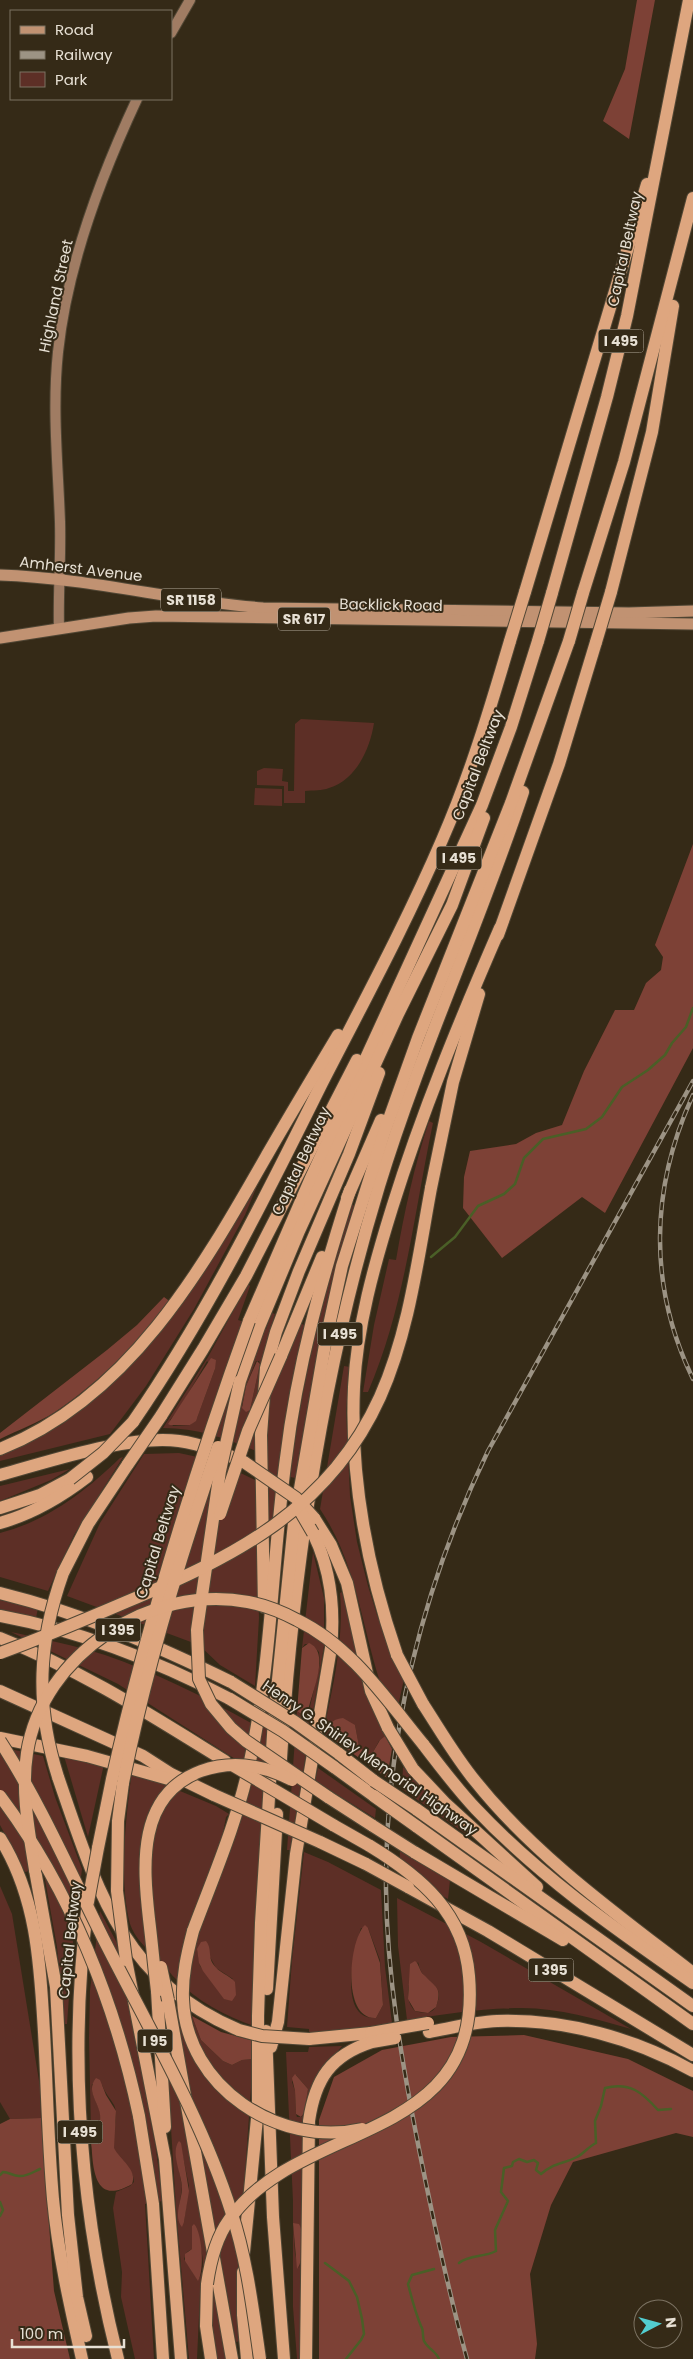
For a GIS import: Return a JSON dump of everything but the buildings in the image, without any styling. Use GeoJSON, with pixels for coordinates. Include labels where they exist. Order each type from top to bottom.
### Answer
{"type":"FeatureCollection","features":[{"type":"Feature","properties":{"kind":"highway","name":"Capital Beltway"},"geometry":{"type":"LineString","coordinates":[[118,2359],[91,2229],[80,2135],[79,2010],[88,1902],[98,1848],[118,1781],[138,1670],[188,1497],[254,1324],[267,1274],[482,805],[511,727],[552,592],[628,316],[689,0]]}},
{"type":"Feature","properties":{"kind":"highway"},"geometry":{"type":"LineString","coordinates":[[0,1523],[26,1514],[48,1503],[87,1477],[114,1449],[185,1343],[229,1267],[398,933],[442,841],[466,781],[510,641],[630,244],[674,85]]}},
{"type":"Feature","properties":{"kind":"highway"},"geometry":{"type":"LineString","coordinates":[[0,1653],[181,1579],[229,1556],[284,1519],[320,1486],[343,1458],[363,1429],[383,1389],[405,1320],[461,1051],[500,928],[559,764],[611,592],[642,479],[692,204]]}},
{"type":"Feature","properties":{"kind":"highway","name":"I 495"},"geometry":{"type":"LineString","coordinates":[[284,2359],[273,2218],[267,2059],[267,1990],[281,1763],[293,1616],[312,1485],[331,1375],[352,1280],[380,1185],[441,1008],[512,828],[543,733],[583,592],[624,462],[692,204]]}},
{"type":"Feature","properties":{"kind":"highway"},"geometry":{"type":"LineString","coordinates":[[247,2359],[243,2315],[244,2241],[258,2108],[261,1923],[274,1718],[294,1523],[318,1382],[342,1266],[384,1133],[418,1038],[511,803],[569,641]]}},
{"type":"Feature","properties":{"kind":"highway"},"geometry":{"type":"LineString","coordinates":[[511,727],[470,862],[452,905],[398,1014],[254,1324],[220,1471],[196,1646],[200,1678],[211,1704],[231,1728],[246,1741],[328,1797],[414,1852],[638,1986]]}},
{"type":"Feature","properties":{"kind":"highway"},"geometry":{"type":"LineString","coordinates":[[500,928],[448,1048],[413,1143],[379,1249],[362,1324],[354,1386],[354,1452],[367,1555],[379,1604],[397,1655],[423,1704],[476,1783],[523,1833],[629,1924],[693,1973]]}},
{"type":"Feature","properties":{"kind":"highway"},"geometry":{"type":"LineString","coordinates":[[0,1449],[50,1423],[91,1393],[129,1358],[171,1310],[201,1267],[228,1223],[398,933]]}},
{"type":"Feature","properties":{"kind":"highway"},"geometry":{"type":"LineString","coordinates":[[399,986],[344,1083],[246,1276],[161,1416],[88,1524],[63,1573],[44,1639],[42,1676],[48,1735],[58,1777],[100,1888],[125,1938],[138,1956],[173,1992],[192,2007],[214,2020],[239,2030],[262,2036],[309,2039],[372,2038],[428,2027],[496,2021],[538,2022],[587,2030],[640,2046],[693,2071]]}},
{"type":"Feature","properties":{"kind":"highway"},"geometry":{"type":"LineString","coordinates":[[266,1652],[261,1464],[262,1405],[266,1368],[276,1332],[299,1270],[349,1154],[409,995]]}},
{"type":"Feature","properties":{"kind":"highway"},"geometry":{"type":"LineString","coordinates":[[207,1564],[234,1469],[350,1190],[418,1038]]}},
{"type":"Feature","properties":{"kind":"highway"},"geometry":{"type":"LineString","coordinates":[[350,1190],[325,1269],[310,1330],[291,1425],[258,1716],[241,1796],[193,1931],[183,1981],[183,2000],[186,2022],[199,2057],[226,2091],[257,2114],[296,2129],[336,2133],[384,2123]]}},
{"type":"Feature","properties":{"kind":"highway"},"geometry":{"type":"LineString","coordinates":[[165,2159],[126,1960],[117,1891],[118,1781],[137,1717],[160,1626],[188,1534],[240,1381]]}},
{"type":"Feature","properties":{"kind":"highway"},"geometry":{"type":"LineString","coordinates":[[0,1508],[40,1495],[70,1479],[103,1452],[133,1422]]}},
{"type":"Feature","properties":{"kind":"highway"},"geometry":{"type":"LineString","coordinates":[[0,1474],[104,1449],[154,1441],[186,1443],[219,1451],[244,1462],[296,1498],[314,1518],[331,1544],[347,1583],[371,1691],[388,1728],[413,1769],[446,1804],[541,1890],[554,1908]]}},
{"type":"Feature","properties":{"kind":"highway"},"geometry":{"type":"LineString","coordinates":[[267,2059],[278,2022],[296,1854],[332,1648],[331,1589],[324,1557],[313,1533],[296,1506],[270,1480]]}},
{"type":"Feature","properties":{"kind":"highway","name":"Henry G. Shirley Memorial Highway"},"geometry":{"type":"LineString","coordinates":[[0,1593],[64,1611],[130,1634],[231,1682],[294,1722],[374,1781],[693,2006]]}},
{"type":"Feature","properties":{"kind":"highway"},"geometry":{"type":"LineString","coordinates":[[91,2359],[77,2297],[68,2215],[56,1987],[26,1810],[27,1753],[37,1718],[56,1682],[89,1648],[126,1621],[162,1607],[216,1599],[248,1602],[298,1620],[329,1640],[351,1658],[466,1798],[524,1856],[615,1929],[693,1983]]}},
{"type":"Feature","properties":{"kind":"highway"},"geometry":{"type":"LineString","coordinates":[[0,1616],[30,1622],[112,1646],[190,1678],[230,1699],[283,1731],[693,2024]]}},
{"type":"Feature","properties":{"kind":"highway"},"geometry":{"type":"LineString","coordinates":[[0,1638],[54,1660],[98,1683],[226,1762],[370,1846],[419,1879],[432,1892],[451,1917],[461,1938],[468,1966],[470,1987],[469,2012],[465,2036],[450,2067],[414,2106],[384,2123],[275,2176],[254,2192],[228,2221],[212,2260],[207,2284],[203,2359]]}},
{"type":"Feature","properties":{"kind":"highway","name":"I 395"},"geometry":{"type":"LineString","coordinates":[[0,1691],[143,1756],[171,1774],[214,1795],[366,1864],[488,1931],[693,2055]]}},
{"type":"Feature","properties":{"kind":"highway"},"geometry":{"type":"LineString","coordinates":[[0,1739],[87,1756],[165,1778],[214,1795]]}},
{"type":"Feature","properties":{"kind":"highway","name":"I 95"},"geometry":{"type":"LineString","coordinates":[[0,1739],[40,1813],[175,2081],[215,2166],[232,2212],[247,2275],[260,2359]]}},
{"type":"Feature","properties":{"kind":"highway"},"geometry":{"type":"LineString","coordinates":[[181,2359],[165,2159],[164,2096],[157,1991],[146,1894],[145,1853],[149,1829],[165,1798],[178,1785],[195,1774],[226,1765],[258,1767],[288,1778],[328,1797]]}},
{"type":"Feature","properties":{"kind":"highway","name":"I 95"},"geometry":{"type":"LineString","coordinates":[[0,1796],[54,1881],[80,1934],[102,1988],[133,2087],[147,2158],[153,2204],[163,2359]]}},
{"type":"Feature","properties":{"kind":"highway"},"geometry":{"type":"LineString","coordinates":[[0,1838],[17,1870],[35,1930],[41,1984],[53,2198],[61,2260],[82,2359]]}},
{"type":"Feature","properties":{"kind":"highway"},"geometry":{"type":"LineString","coordinates":[[146,1894],[168,2000],[232,2359]]}},
{"type":"Feature","properties":{"kind":"highway"},"geometry":{"type":"LineString","coordinates":[[306,2359],[309,2131],[311,2106],[323,2075],[333,2063],[372,2038]]}},
{"type":"Feature","properties":{"kind":"highway"},"geometry":{"type":"LineString","coordinates":[[207,2284],[206,2326],[211,2359]]}},
{"type":"Feature","properties":{"kind":"main road","name":"Amherst Avenue"},"geometry":{"type":"LineString","coordinates":[[0,575],[60,580],[247,607]]}},
{"type":"Feature","properties":{"kind":"main road","name":"Backlick Road"},"geometry":{"type":"LineString","coordinates":[[247,607],[471,612],[629,613],[693,611]]}},
{"type":"Feature","properties":{"kind":"main road","name":"Backlick Road"},"geometry":{"type":"LineString","coordinates":[[0,638],[156,616],[693,624]]}},
{"type":"Feature","properties":{"kind":"street"},"geometry":{"type":"LineString","coordinates":[[172,31],[190,0]]}},
{"type":"Feature","properties":{"kind":"street","name":"Highland Street"},"geometry":{"type":"LineString","coordinates":[[59,629],[60,522],[54,409],[59,343],[78,255],[100,186],[137,100]]}},
{"type":"Feature","properties":{"kind":"green space"},"geometry":{"type":"Polygon","coordinates":[[[301,719],[374,723],[365,753],[354,771],[347,778],[339,784],[326,789],[305,791],[305,803],[284,803],[284,786],[257,785],[257,771],[264,768],[283,769],[282,781],[288,782],[288,791],[294,791],[295,724],[301,719]]]}},
{"type":"Feature","properties":{"kind":"green space"},"geometry":{"type":"Polygon","coordinates":[[[255,788],[282,789],[282,806],[254,805],[255,788]]]}},
{"type":"Feature","properties":{"kind":"green space"},"geometry":{"type":"Polygon","coordinates":[[[429,1121],[433,1123],[400,1293],[381,1359],[368,1392],[363,1392],[374,1325],[389,1259],[396,1260],[410,1190],[429,1121]]]}},
{"type":"Feature","properties":{"kind":"green space"},"geometry":{"type":"Polygon","coordinates":[[[265,1167],[245,1215],[194,1309],[146,1386],[110,1434],[0,1461],[0,1454],[61,1425],[79,1411],[151,1343],[184,1301],[208,1266],[265,1167]]]}},
{"type":"Feature","properties":{"kind":"green space"},"geometry":{"type":"Polygon","coordinates":[[[352,1205],[357,1206],[296,1478],[290,1477],[300,1408],[314,1340],[352,1205]]]}},
{"type":"Feature","properties":{"kind":"green space"},"geometry":{"type":"Polygon","coordinates":[[[248,1284],[250,1286],[238,1320],[266,1329],[272,1313],[275,1314],[266,1349],[261,1382],[257,1415],[256,1451],[211,1435],[175,1428],[163,1428],[208,1357],[248,1284]],[[207,1361],[181,1406],[170,1420],[173,1426],[190,1425],[197,1418],[215,1369],[207,1361]],[[256,1361],[246,1386],[242,1406],[250,1410],[260,1364],[259,1361],[256,1361]]]}},
{"type":"Feature","properties":{"kind":"green space"},"geometry":{"type":"Polygon","coordinates":[[[301,1324],[306,1325],[272,1538],[267,1537],[266,1445],[269,1389],[285,1361],[301,1324]]]}},
{"type":"Feature","properties":{"kind":"green space"},"geometry":{"type":"Polygon","coordinates":[[[344,1366],[350,1367],[346,1411],[350,1496],[357,1542],[377,1615],[404,1679],[395,1720],[384,1694],[346,1560],[335,1534],[320,1509],[344,1366]]]}},
{"type":"Feature","properties":{"kind":"green space"},"geometry":{"type":"Polygon","coordinates":[[[179,1453],[216,1461],[255,1480],[259,1618],[255,1686],[220,1665],[199,1645],[67,1596],[100,1523],[144,1454],[179,1453]]]}},
{"type":"Feature","properties":{"kind":"green space"},"geometry":{"type":"Polygon","coordinates":[[[123,1457],[74,1535],[48,1591],[0,1577],[0,1533],[17,1528],[50,1513],[94,1482],[123,1457]]]}},
{"type":"Feature","properties":{"kind":"green space"},"geometry":{"type":"Polygon","coordinates":[[[70,1469],[51,1480],[0,1501],[0,1486],[70,1469]]]}},
{"type":"Feature","properties":{"kind":"green space"},"geometry":{"type":"Polygon","coordinates":[[[313,1552],[324,1598],[324,1646],[290,1850],[287,1850],[297,1711],[303,1716],[308,1715],[320,1663],[319,1652],[311,1644],[305,1644],[302,1648],[313,1552]]]}},
{"type":"Feature","properties":{"kind":"green space"},"geometry":{"type":"Polygon","coordinates":[[[342,1592],[367,1693],[385,1736],[379,1741],[373,1752],[367,1754],[359,1746],[355,1725],[329,1732],[330,1737],[323,1733],[337,1663],[341,1611],[340,1593],[342,1592]]]}},
{"type":"Feature","properties":{"kind":"green space"},"geometry":{"type":"Polygon","coordinates":[[[0,1600],[38,1608],[36,1618],[0,1610],[0,1600]]]}},
{"type":"Feature","properties":{"kind":"green space"},"geometry":{"type":"Polygon","coordinates":[[[11,1632],[82,1648],[124,1662],[179,1686],[251,1723],[243,1764],[118,1684],[11,1632]]]}},
{"type":"Feature","properties":{"kind":"green space"},"geometry":{"type":"Polygon","coordinates":[[[270,1689],[252,2005],[254,2026],[222,2013],[202,2001],[184,1987],[148,1950],[138,1939],[131,1927],[124,1885],[126,1826],[132,1771],[216,1806],[229,1814],[226,1817],[222,1838],[188,1930],[199,1933],[250,1791],[270,1689]],[[197,1949],[200,1966],[219,1989],[233,1979],[216,1968],[210,1957],[197,1949]]]}},
{"type":"Feature","properties":{"kind":"green space"},"geometry":{"type":"Polygon","coordinates":[[[0,1747],[43,1756],[55,1797],[82,1869],[73,1942],[67,2024],[65,2024],[57,1947],[43,1868],[25,1872],[0,1825],[0,1747]]]}},
{"type":"Feature","properties":{"kind":"green space"},"geometry":{"type":"Polygon","coordinates":[[[64,1756],[104,1764],[88,1837],[64,1756]]]}},
{"type":"Feature","properties":{"kind":"green space"},"geometry":{"type":"Polygon","coordinates":[[[403,1767],[470,1837],[402,1789],[403,1767]]]}},
{"type":"Feature","properties":{"kind":"green space"},"geometry":{"type":"Polygon","coordinates":[[[318,1768],[376,1809],[375,1818],[315,1781],[318,1768]]]}},
{"type":"Feature","properties":{"kind":"green space"},"geometry":{"type":"Polygon","coordinates":[[[400,1851],[450,1880],[448,1899],[399,1872],[400,1851]]]}},
{"type":"Feature","properties":{"kind":"green space"},"geometry":{"type":"Polygon","coordinates":[[[304,1852],[328,1862],[381,1890],[385,1967],[392,2023],[309,2033],[309,2029],[287,2027],[292,1960],[304,1852]],[[361,1928],[355,1951],[352,1966],[352,1996],[356,2008],[364,2016],[376,2018],[383,2005],[380,1960],[368,1928],[361,1928]]]}},
{"type":"Feature","properties":{"kind":"green space"},"geometry":{"type":"Polygon","coordinates":[[[0,1886],[12,1914],[40,2087],[41,2118],[10,2119],[0,2102],[0,1886]]]}},
{"type":"Feature","properties":{"kind":"green space"},"geometry":{"type":"Polygon","coordinates":[[[397,1898],[481,1942],[631,2029],[577,2015],[536,2008],[478,2010],[407,2020],[398,1946],[397,1898]],[[418,1962],[410,1981],[409,1999],[415,2011],[427,2013],[436,2006],[439,1994],[436,1987],[422,1973],[418,1962]]]}},
{"type":"Feature","properties":{"kind":"green space"},"geometry":{"type":"Polygon","coordinates":[[[100,1911],[117,1943],[155,2143],[163,2201],[145,2204],[154,2359],[135,2359],[121,2297],[122,2272],[113,2208],[116,2192],[130,2186],[134,2182],[129,2168],[114,2149],[113,2138],[116,2110],[102,2085],[92,2084],[93,2094],[100,2111],[100,2121],[91,2132],[90,1990],[100,1911]]]}},
{"type":"Feature","properties":{"kind":"green space"},"geometry":{"type":"Polygon","coordinates":[[[174,2005],[192,2016],[201,2040],[223,2061],[232,2065],[242,2060],[253,2059],[238,2274],[240,2341],[236,2342],[174,2005]]]}},
{"type":"Feature","properties":{"kind":"green space"},"geometry":{"type":"Polygon","coordinates":[[[342,2046],[315,2079],[302,2230],[293,2223],[286,2052],[308,2052],[309,2047],[342,2046]],[[296,2075],[292,2082],[295,2091],[297,2117],[302,2117],[308,2089],[296,2075]]]}},
{"type":"Feature","properties":{"kind":"green space"},"geometry":{"type":"Polygon","coordinates":[[[166,2048],[170,2048],[208,2253],[200,2294],[197,2359],[189,2359],[176,2208],[166,2048]],[[176,2152],[182,2187],[179,2209],[184,2222],[189,2186],[182,2152],[176,2152]],[[192,2225],[192,2249],[187,2252],[184,2259],[198,2280],[203,2267],[203,2260],[200,2245],[192,2225]]]}},
{"type":"Feature","properties":{"kind":"green space"},"geometry":{"type":"Polygon","coordinates":[[[293,2223],[295,2254],[299,2268],[302,2249],[302,2359],[297,2359],[293,2307],[293,2223]]]}},
{"type":"Feature","properties":{"kind":"green space"},"geometry":{"type":"Polygon","coordinates":[[[214,2277],[227,2359],[216,2359],[212,2325],[214,2277]]]}},
{"type":"Feature","properties":{"kind":"shaded area"},"geometry":{"type":"Polygon","coordinates":[[[637,0],[655,0],[629,139],[603,121],[625,69],[637,0]]]}},
{"type":"Feature","properties":{"kind":"shaded area"},"geometry":{"type":"Polygon","coordinates":[[[693,844],[693,1048],[605,1213],[582,1197],[502,1258],[463,1208],[464,1177],[470,1151],[516,1144],[536,1133],[562,1125],[584,1071],[615,1010],[634,1010],[646,983],[661,970],[663,957],[655,945],[693,844]]]}},
{"type":"Feature","properties":{"kind":"shaded area"},"geometry":{"type":"Polygon","coordinates":[[[164,1297],[168,1300],[168,1304],[143,1334],[86,1389],[55,1412],[0,1439],[0,1433],[107,1350],[137,1325],[164,1297]]]}},
{"type":"Feature","properties":{"kind":"shaded area"},"geometry":{"type":"Polygon","coordinates":[[[211,1358],[216,1360],[215,1369],[196,1421],[190,1425],[168,1424],[211,1358]]]}},
{"type":"Feature","properties":{"kind":"shaded area"},"geometry":{"type":"Polygon","coordinates":[[[257,1361],[260,1364],[250,1410],[246,1412],[242,1408],[246,1386],[257,1361]]]}},
{"type":"Feature","properties":{"kind":"shaded area"},"geometry":{"type":"Polygon","coordinates":[[[309,1643],[316,1648],[319,1656],[319,1665],[308,1713],[305,1717],[297,1711],[302,1648],[309,1643]]]}},
{"type":"Feature","properties":{"kind":"shaded area"},"geometry":{"type":"Polygon","coordinates":[[[343,1718],[355,1725],[359,1746],[367,1754],[373,1752],[380,1740],[385,1736],[392,1749],[387,1778],[330,1737],[329,1730],[331,1724],[335,1720],[343,1718]]]}},
{"type":"Feature","properties":{"kind":"shaded area"},"geometry":{"type":"Polygon","coordinates":[[[365,1925],[368,1928],[380,1963],[383,2005],[376,2018],[365,2015],[357,2006],[351,1978],[355,1946],[359,1933],[365,1925]]]}},
{"type":"Feature","properties":{"kind":"shaded area"},"geometry":{"type":"Polygon","coordinates":[[[206,1941],[213,1964],[235,1982],[236,1995],[232,2001],[224,1999],[199,1963],[197,1949],[201,1942],[206,1941]]]}},
{"type":"Feature","properties":{"kind":"shaded area"},"geometry":{"type":"Polygon","coordinates":[[[415,1961],[422,1973],[437,1988],[439,1995],[436,2007],[428,2013],[415,2011],[408,1999],[410,1964],[415,1961]]]}},
{"type":"Feature","properties":{"kind":"shaded area"},"geometry":{"type":"Polygon","coordinates":[[[192,2016],[221,2032],[254,2041],[253,2059],[242,2060],[232,2065],[223,2061],[201,2040],[192,2016]]]}},
{"type":"Feature","properties":{"kind":"shaded area"},"geometry":{"type":"Polygon","coordinates":[[[524,2035],[628,2059],[693,2091],[693,2137],[676,2133],[573,2162],[551,2205],[530,2274],[537,2344],[535,2359],[319,2359],[319,2120],[334,2077],[382,2050],[451,2037],[524,2035]]]}},
{"type":"Feature","properties":{"kind":"shaded area"},"geometry":{"type":"Polygon","coordinates":[[[295,2074],[308,2089],[304,2113],[301,2117],[296,2114],[295,2091],[292,2078],[295,2074]]]}},
{"type":"Feature","properties":{"kind":"shaded area"},"geometry":{"type":"Polygon","coordinates":[[[96,2078],[100,2080],[106,2095],[116,2111],[114,2148],[133,2174],[132,2184],[113,2191],[106,2190],[101,2186],[97,2180],[93,2163],[91,2132],[93,2127],[100,2121],[99,2110],[92,2089],[96,2078]]]}},
{"type":"Feature","properties":{"kind":"shaded area"},"geometry":{"type":"Polygon","coordinates":[[[41,2118],[54,2291],[70,2359],[0,2359],[0,2124],[10,2119],[41,2118]]]}},
{"type":"Feature","properties":{"kind":"shaded area"},"geometry":{"type":"Polygon","coordinates":[[[179,2141],[181,2143],[189,2191],[182,2227],[178,2218],[182,2188],[176,2157],[179,2141]]]}},
{"type":"Feature","properties":{"kind":"shaded area"},"geometry":{"type":"Polygon","coordinates":[[[293,2223],[299,2224],[303,2240],[301,2260],[297,2269],[293,2223]]]}},
{"type":"Feature","properties":{"kind":"shaded area"},"geometry":{"type":"Polygon","coordinates":[[[194,2224],[197,2228],[202,2251],[198,2281],[185,2261],[185,2254],[192,2249],[192,2226],[194,2224]]]}},
{"type":"Feature","properties":{"kind":"waterway"},"geometry":{"type":"LineString","coordinates":[[431,1257],[455,1237],[478,1206],[504,1194],[515,1184],[524,1158],[543,1139],[586,1129],[602,1117],[622,1087],[648,1070],[665,1055],[672,1043],[686,1027],[693,1008]]}},
{"type":"Feature","properties":{"kind":"waterway"},"geometry":{"type":"LineString","coordinates":[[459,2263],[468,2258],[496,2251],[495,2230],[508,2201],[501,2192],[504,2168],[512,2166],[513,2162],[519,2159],[527,2162],[534,2160],[538,2163],[536,2170],[541,2174],[545,2170],[577,2157],[596,2143],[595,2121],[605,2088],[614,2086],[629,2088],[641,2094],[658,2110],[671,2109]]}},
{"type":"Feature","properties":{"kind":"waterway"},"geometry":{"type":"LineString","coordinates":[[0,2175],[3,2172],[24,2176],[40,2169]]}},
{"type":"Feature","properties":{"kind":"waterway"},"geometry":{"type":"LineString","coordinates":[[0,2202],[3,2210],[0,2216]]}},
{"type":"Feature","properties":{"kind":"waterway"},"geometry":{"type":"LineString","coordinates":[[325,2263],[349,2281],[357,2297],[362,2319],[364,2334],[346,2359]]}},
{"type":"Feature","properties":{"kind":"waterway"},"geometry":{"type":"LineString","coordinates":[[434,2269],[412,2275],[408,2284],[424,2341],[439,2359]]}},
{"type":"Feature","properties":{"kind":"railway"},"geometry":{"type":"LineString","coordinates":[[467,2359],[453,2307],[419,2149],[401,2052],[392,1987],[387,1922],[387,1832],[400,1720],[426,1610],[444,1556],[488,1451],[693,1081]]}},
{"type":"Feature","properties":{"kind":"railway"},"geometry":{"type":"LineString","coordinates":[[693,1095],[679,1130],[669,1166],[662,1202],[660,1237],[662,1273],[668,1309],[678,1344],[693,1379]]}}]}
